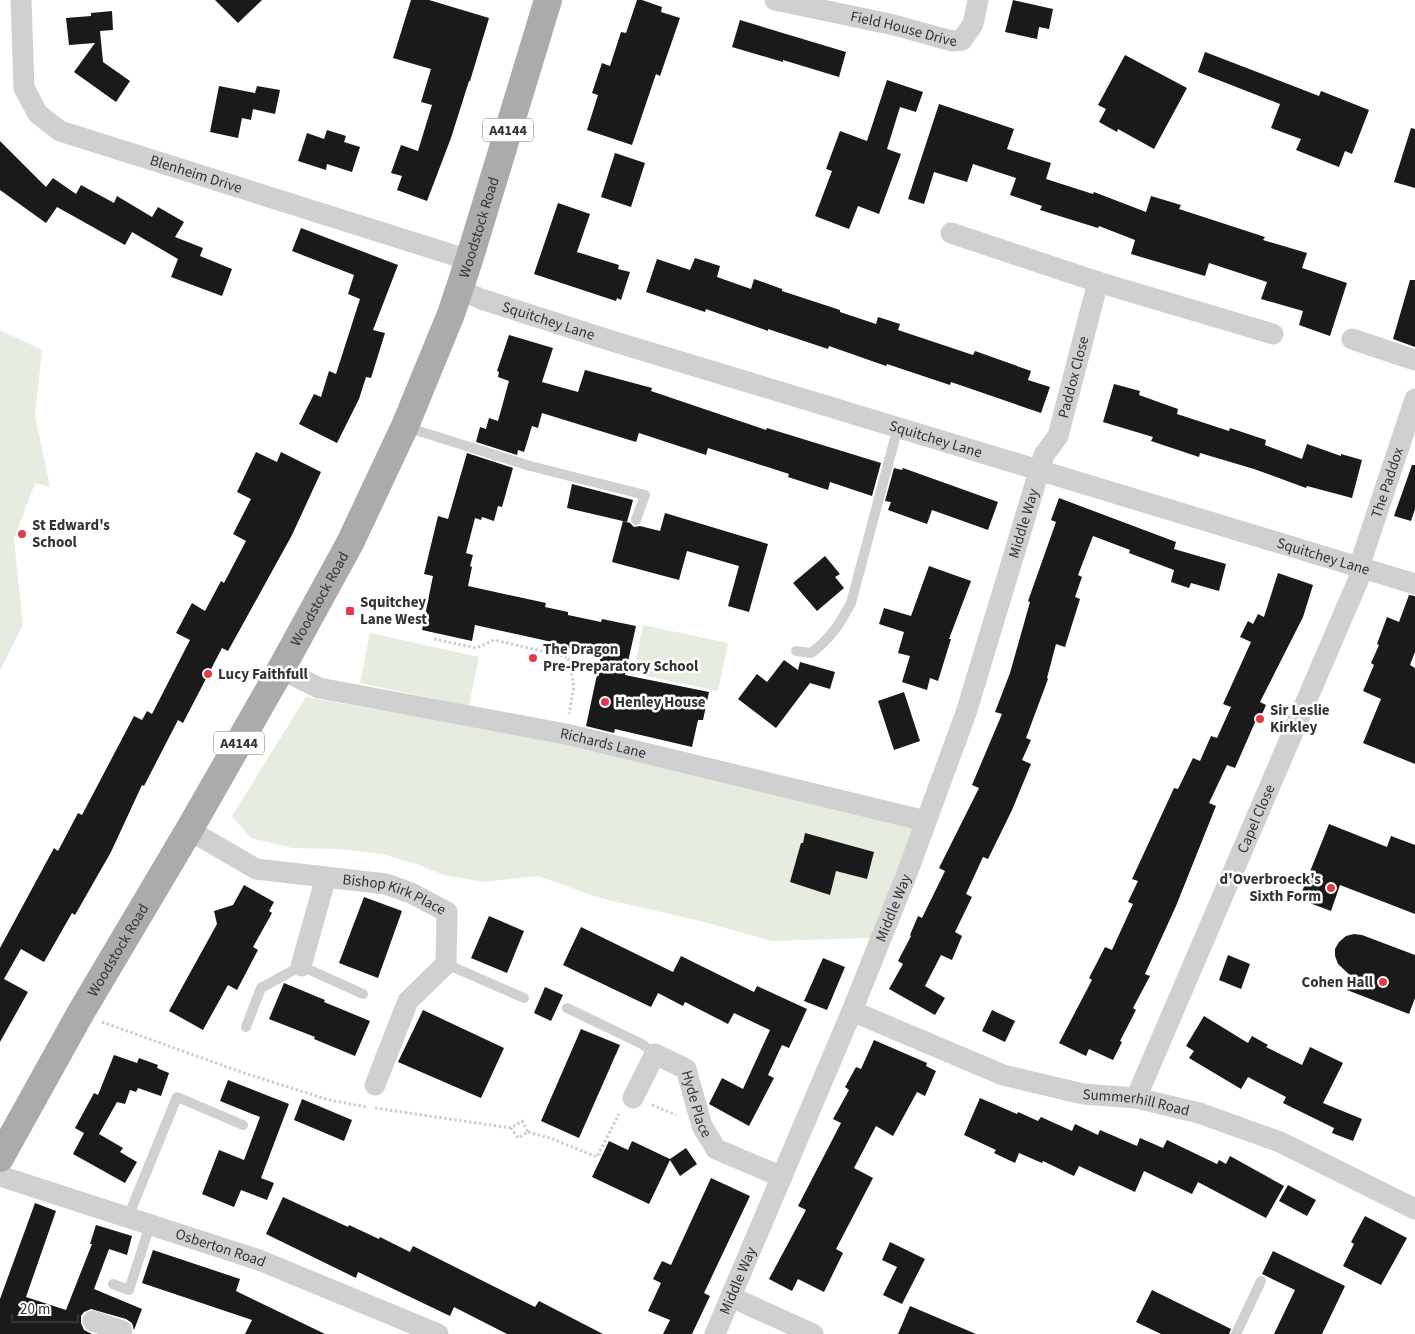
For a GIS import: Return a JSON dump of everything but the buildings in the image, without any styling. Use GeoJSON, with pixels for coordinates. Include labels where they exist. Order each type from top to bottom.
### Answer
{"type":"FeatureCollection","features":[{"type":"Feature","properties":{"kind":"main road","name":"Woodstock Road"},"geometry":{"type":"LineString","coordinates":[[0,1158],[80,1014],[189,830],[281,669],[350,543],[405,426],[451,314],[548,0]]}},
{"type":"Feature","properties":{"kind":"street","name":"Blenheim Drive"},"geometry":{"type":"LineString","coordinates":[[21,0],[24,88],[38,114],[60,131],[469,260]]}},
{"type":"Feature","properties":{"kind":"street","name":"Field House Drive"},"geometry":{"type":"LineString","coordinates":[[775,0],[894,25],[952,41],[962,40],[973,24],[978,0]]}},
{"type":"Feature","properties":{"kind":"street"},"geometry":{"type":"LineString","coordinates":[[950,233],[1098,282],[1272,334]]}},
{"type":"Feature","properties":{"kind":"street","name":"Paddox Close"},"geometry":{"type":"LineString","coordinates":[[1040,470],[1044,455],[1058,436],[1098,282]]}},
{"type":"Feature","properties":{"kind":"street","name":"Squitchey Lane"},"geometry":{"type":"LineString","coordinates":[[459,289],[612,341],[1415,584]]}},
{"type":"Feature","properties":{"kind":"street"},"geometry":{"type":"LineString","coordinates":[[1352,339],[1415,360]]}},
{"type":"Feature","properties":{"kind":"street","name":"The Paddox"},"geometry":{"type":"LineString","coordinates":[[1361,568],[1415,399]]}},
{"type":"Feature","properties":{"kind":"street","name":"Middle Way"},"geometry":{"type":"LineString","coordinates":[[715,1334],[852,1011],[906,876],[966,713],[1040,470]]}},
{"type":"Feature","properties":{"kind":"street","name":"Capel Close"},"geometry":{"type":"LineString","coordinates":[[1136,1098],[1361,568]]}},
{"type":"Feature","properties":{"kind":"street","name":"Richards Lane"},"geometry":{"type":"LineString","coordinates":[[281,669],[319,688],[566,734],[926,821]]}},
{"type":"Feature","properties":{"kind":"street","name":"Bishop Kirk Place"},"geometry":{"type":"LineString","coordinates":[[189,830],[256,869],[386,884],[410,893],[447,912],[446,964]]}},
{"type":"Feature","properties":{"kind":"street","name":"Bishop Kirk Place"},"geometry":{"type":"LineString","coordinates":[[301,966],[326,877]]}},
{"type":"Feature","properties":{"kind":"street"},"geometry":{"type":"LineString","coordinates":[[375,1085],[408,1001],[446,964]]}},
{"type":"Feature","properties":{"kind":"street","name":"Summerhill Road"},"geometry":{"type":"LineString","coordinates":[[852,1011],[1003,1075],[1083,1094],[1136,1098],[1199,1113],[1280,1142],[1415,1210]]}},
{"type":"Feature","properties":{"kind":"street"},"geometry":{"type":"LineString","coordinates":[[634,1098],[654,1054]]}},
{"type":"Feature","properties":{"kind":"street","name":"Hyde Place"},"geometry":{"type":"LineString","coordinates":[[654,1054],[686,1069],[702,1126],[716,1149],[782,1177]]}},
{"type":"Feature","properties":{"kind":"street","name":"Osberton Road"},"geometry":{"type":"LineString","coordinates":[[0,1176],[259,1260],[438,1334]]}},
{"type":"Feature","properties":{"kind":"street"},"geometry":{"type":"LineString","coordinates":[[731,1297],[813,1334]]}},
{"type":"Feature","properties":{"kind":"street"},"geometry":{"type":"LineString","coordinates":[[93,1321],[122,1331],[121,1334]]}},
{"type":"Feature","properties":{"kind":"lane"},"geometry":{"type":"LineString","coordinates":[[405,426],[530,466],[645,495],[636,520]]}},
{"type":"Feature","properties":{"kind":"lane"},"geometry":{"type":"LineString","coordinates":[[796,652],[811,653],[826,642],[851,603],[898,427]]}},
{"type":"Feature","properties":{"kind":"lane"},"geometry":{"type":"LineString","coordinates":[[446,964],[524,998]]}},
{"type":"Feature","properties":{"kind":"lane"},"geometry":{"type":"LineString","coordinates":[[246,1027],[261,988],[301,966],[363,994]]}},
{"type":"Feature","properties":{"kind":"lane"},"geometry":{"type":"LineString","coordinates":[[567,1008],[642,1044],[654,1054]]}},
{"type":"Feature","properties":{"kind":"lane"},"geometry":{"type":"LineString","coordinates":[[128,1217],[177,1097],[243,1125]]}},
{"type":"Feature","properties":{"kind":"lane"},"geometry":{"type":"LineString","coordinates":[[113,1284],[129,1290],[150,1225]]}},
{"type":"Feature","properties":{"kind":"lane"},"geometry":{"type":"LineString","coordinates":[[1236,1334],[1261,1281]]}},
{"type":"Feature","properties":{"kind":"path"},"geometry":{"type":"LineString","coordinates":[[434,639],[476,648],[494,640],[568,657],[574,687],[566,734]]}},
{"type":"Feature","properties":{"kind":"path"},"geometry":{"type":"LineString","coordinates":[[99,1020],[244,1073],[328,1100],[511,1128],[522,1121],[528,1132],[550,1138],[597,1157],[616,1117],[634,1098],[702,1126]]}},
{"type":"Feature","properties":{"kind":"path"},"geometry":{"type":"LineString","coordinates":[[366,1107],[375,1085]]}},
{"type":"Feature","properties":{"kind":"path"},"geometry":{"type":"LineString","coordinates":[[511,1128],[518,1138],[528,1132]]}},
{"type":"Feature","properties":{"kind":"shaded area"},"geometry":{"type":"Polygon","coordinates":[[[0,330],[42,350],[35,415],[50,487],[35,483],[14,539],[23,625],[0,671],[0,330]]]}},
{"type":"Feature","properties":{"kind":"shaded area"},"geometry":{"type":"Polygon","coordinates":[[[643,625],[728,643],[718,691],[633,673],[643,625]]]}},
{"type":"Feature","properties":{"kind":"shaded area"},"geometry":{"type":"Polygon","coordinates":[[[370,633],[479,657],[469,706],[360,683],[370,633]]]}},
{"type":"Feature","properties":{"kind":"shaded area"},"geometry":{"type":"Polygon","coordinates":[[[306,697],[619,753],[914,827],[871,938],[772,941],[704,922],[600,898],[538,876],[484,882],[444,875],[383,854],[338,849],[292,848],[251,838],[232,816],[306,697]]]}},
{"type":"Feature","properties":{"kind":"place","name":"St Edward's School"},"geometry":{"type":"Point","coordinates":[22,534]}},
{"type":"Feature","properties":{"kind":"place","name":"Squitchey Lane West"},"geometry":{"type":"Point","coordinates":[350,611]}},
{"type":"Feature","properties":{"kind":"place","name":"The Dragon Pre-Preparatory School"},"geometry":{"type":"Point","coordinates":[533,658]}},
{"type":"Feature","properties":{"kind":"place","name":"Lucy Faithfull"},"geometry":{"type":"Point","coordinates":[208,674]}},
{"type":"Feature","properties":{"kind":"place","name":"Henley House"},"geometry":{"type":"Point","coordinates":[605,702]}},
{"type":"Feature","properties":{"kind":"place","name":"Sir Leslie Kirkley"},"geometry":{"type":"Point","coordinates":[1260,719]}},
{"type":"Feature","properties":{"kind":"place","name":"d'Overbroeck's Sixth Form"},"geometry":{"type":"Point","coordinates":[1331,888]}},
{"type":"Feature","properties":{"kind":"place","name":"Cohen Hall"},"geometry":{"type":"Point","coordinates":[1383,982]}}]}
